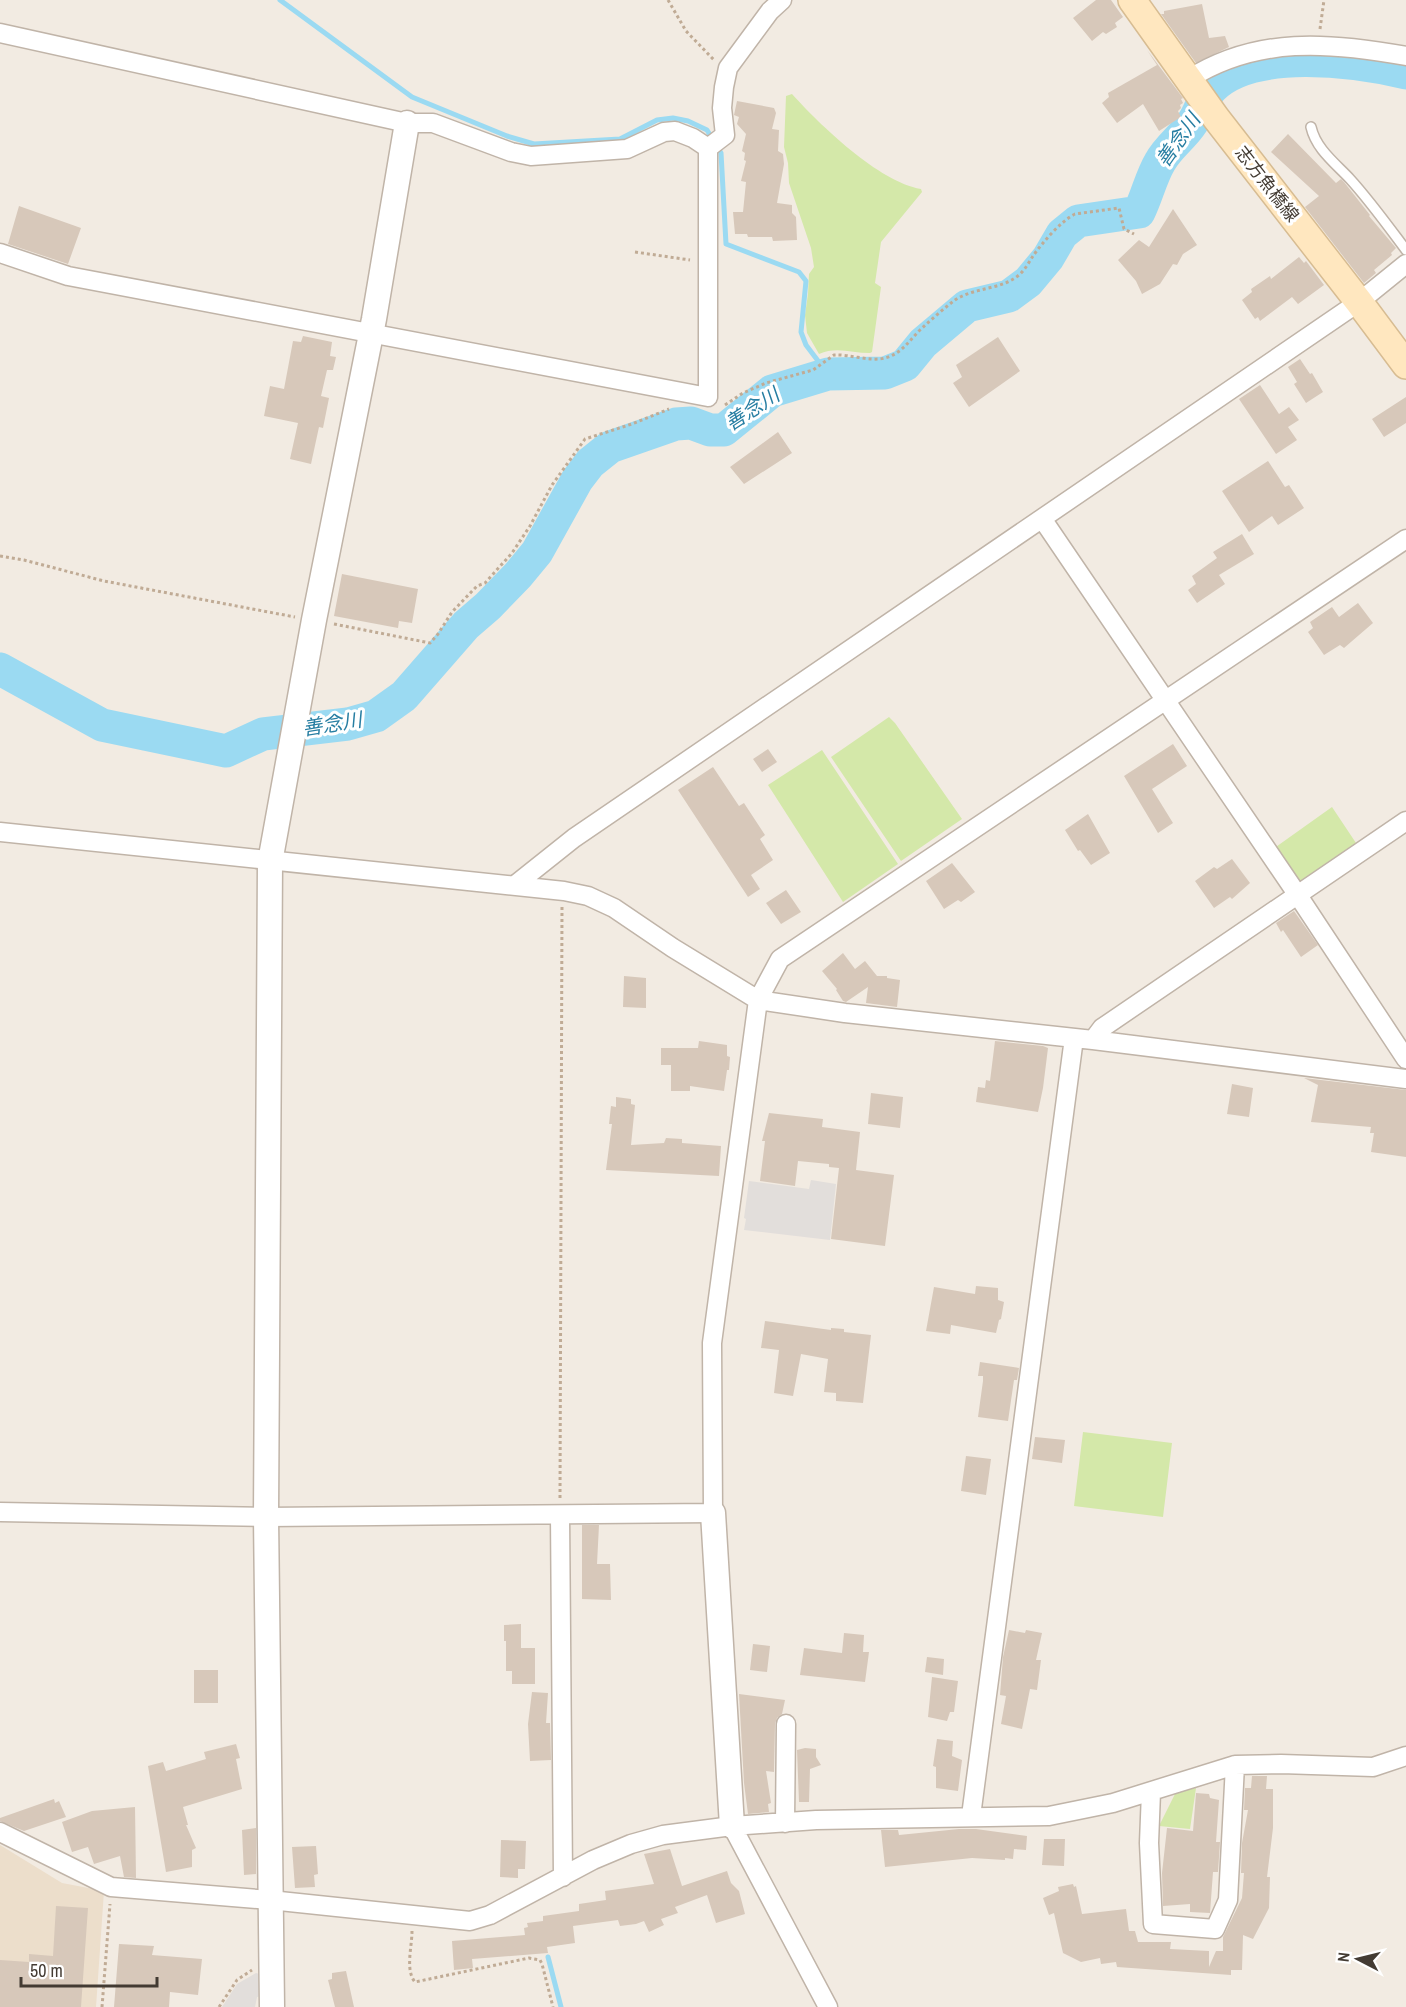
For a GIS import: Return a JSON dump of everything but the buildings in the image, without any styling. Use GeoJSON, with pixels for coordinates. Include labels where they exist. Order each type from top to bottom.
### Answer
{"type":"FeatureCollection","features":[{"type":"Feature","properties":{"kind":"main road","name":"志方魚橋線"},"geometry":{"type":"LineString","coordinates":[[1132,0],[1216,118],[1406,365]]}},
{"type":"Feature","properties":{"kind":"street"},"geometry":{"type":"LineString","coordinates":[[708,148],[725,135],[723,98],[728,68],[770,10],[782,0]]}},
{"type":"Feature","properties":{"kind":"street"},"geometry":{"type":"LineString","coordinates":[[0,33],[407,123],[433,123],[511,152],[531,156],[627,149],[664,132],[675,131],[693,138],[708,148]]}},
{"type":"Feature","properties":{"kind":"street"},"geometry":{"type":"LineString","coordinates":[[1193,84],[1209,67],[1244,53],[1276,48],[1318,46],[1360,48],[1406,56]]}},
{"type":"Feature","properties":{"kind":"street"},"geometry":{"type":"LineString","coordinates":[[272,2007],[266,1517],[270,862],[297,708],[371,333],[407,123]]}},
{"type":"Feature","properties":{"kind":"street"},"geometry":{"type":"LineString","coordinates":[[0,253],[68,276],[708,397],[708,148]]}},
{"type":"Feature","properties":{"kind":"street"},"geometry":{"type":"LineString","coordinates":[[515,885],[574,838],[1359,302],[1406,264]]}},
{"type":"Feature","properties":{"kind":"street"},"geometry":{"type":"LineString","coordinates":[[1043,519],[1406,1059]]}},
{"type":"Feature","properties":{"kind":"street"},"geometry":{"type":"LineString","coordinates":[[828,2007],[732,1826],[713,1513],[712,1343],[758,1000],[780,959],[1406,539]]}},
{"type":"Feature","properties":{"kind":"street"},"geometry":{"type":"LineString","coordinates":[[1084,1039],[1406,821]]}},
{"type":"Feature","properties":{"kind":"street"},"geometry":{"type":"LineString","coordinates":[[0,832],[564,891],[588,896],[614,908],[673,948],[758,1000],[845,1013],[1406,1078]]}},
{"type":"Feature","properties":{"kind":"street"},"geometry":{"type":"LineString","coordinates":[[971,1816],[1084,1039]]}},
{"type":"Feature","properties":{"kind":"street"},"geometry":{"type":"LineString","coordinates":[[0,1512],[266,1517],[713,1513]]}},
{"type":"Feature","properties":{"kind":"street"},"geometry":{"type":"LineString","coordinates":[[560,1515],[563,1877]]}},
{"type":"Feature","properties":{"kind":"street"},"geometry":{"type":"LineString","coordinates":[[785,1823],[786,1724]]}},
{"type":"Feature","properties":{"kind":"street"},"geometry":{"type":"LineString","coordinates":[[0,1832],[111,1887],[270,1900],[470,1921],[490,1915],[594,1860],[631,1844],[663,1835],[732,1826],[816,1820],[1049,1816],[1093,1808],[1235,1765],[1373,1767],[1406,1756]]}},
{"type":"Feature","properties":{"kind":"street"},"geometry":{"type":"LineString","coordinates":[[1151,1792],[1149,1843],[1153,1924],[1215,1929],[1228,1900],[1235,1765]]}},
{"type":"Feature","properties":{"kind":"lane"},"geometry":{"type":"LineString","coordinates":[[1311,127],[1314,138],[1328,157],[1350,179],[1406,250]]}},
{"type":"Feature","properties":{"kind":"path"},"geometry":{"type":"LineString","coordinates":[[668,0],[686,31],[704,51],[728,68]]}},
{"type":"Feature","properties":{"kind":"path"},"geometry":{"type":"LineString","coordinates":[[1318,46],[1324,0]]}},
{"type":"Feature","properties":{"kind":"path"},"geometry":{"type":"LineString","coordinates":[[708,397],[709,407],[718,407],[766,383],[813,370],[834,355],[885,358],[905,347],[933,318],[957,299],[1019,275],[1068,217],[1090,211],[1119,208],[1124,229],[1134,234]]}},
{"type":"Feature","properties":{"kind":"path"},"geometry":{"type":"LineString","coordinates":[[635,252],[708,263]]}},
{"type":"Feature","properties":{"kind":"path"},"geometry":{"type":"LineString","coordinates":[[0,556],[104,581],[430,643],[452,612],[477,586],[485,583],[512,553],[552,485],[585,439],[672,408]]}},
{"type":"Feature","properties":{"kind":"path"},"geometry":{"type":"LineString","coordinates":[[560,1515],[564,891]]}},
{"type":"Feature","properties":{"kind":"path"},"geometry":{"type":"LineString","coordinates":[[102,2007],[111,1887]]}},
{"type":"Feature","properties":{"kind":"path"},"geometry":{"type":"LineString","coordinates":[[411,1915],[410,1966],[411,1976],[415,1982],[529,1958],[536,1959],[542,1964],[553,2007]]}},
{"type":"Feature","properties":{"kind":"path"},"geometry":{"type":"LineString","coordinates":[[219,2007],[237,1980],[271,1958]]}},
{"type":"Feature","properties":{"kind":"shaded area"},"geometry":{"type":"Polygon","coordinates":[[[811,1180],[836,1184],[830,1240],[744,1230],[749,1181],[809,1189],[811,1180]]]}},
{"type":"Feature","properties":{"kind":"shaded area"},"geometry":{"type":"Polygon","coordinates":[[[0,1845],[62,1883],[104,1891],[96,2007],[0,2007],[0,1845]]]}},
{"type":"Feature","properties":{"kind":"shaded area"},"geometry":{"type":"Polygon","coordinates":[[[256,1973],[263,1975],[262,1996],[257,1997],[255,2007],[222,2007],[237,1984],[256,1973]]]}},
{"type":"Feature","properties":{"kind":"green space"},"geometry":{"type":"Polygon","coordinates":[[[792,94],[834,136],[869,164],[887,176],[921,189],[922,192],[881,242],[875,283],[881,287],[872,352],[870,353],[838,350],[819,354],[807,333],[805,315],[809,274],[814,267],[811,248],[789,183],[784,147],[786,96],[792,94]]]}},
{"type":"Feature","properties":{"kind":"green space"},"geometry":{"type":"Polygon","coordinates":[[[889,717],[962,819],[901,861],[831,757],[889,717]]]}},
{"type":"Feature","properties":{"kind":"green space"},"geometry":{"type":"Polygon","coordinates":[[[822,750],[898,864],[843,902],[768,785],[822,750]]]}},
{"type":"Feature","properties":{"kind":"green space"},"geometry":{"type":"Polygon","coordinates":[[[1332,807],[1358,846],[1302,885],[1273,849],[1332,807]]]}},
{"type":"Feature","properties":{"kind":"green space"},"geometry":{"type":"Polygon","coordinates":[[[1083,1432],[1172,1443],[1163,1517],[1074,1506],[1083,1432]]]}},
{"type":"Feature","properties":{"kind":"green space"},"geometry":{"type":"Polygon","coordinates":[[[1196,1788],[1190,1829],[1159,1826],[1176,1792],[1196,1788]]]}},
{"type":"Feature","properties":{"kind":"waterway"},"geometry":{"type":"LineString","coordinates":[[280,0],[412,97],[507,136],[534,144],[620,139],[657,120],[673,118],[688,121],[707,130],[721,153],[726,244],[799,272],[806,281],[801,332],[806,345],[828,374]]}},
{"type":"Feature","properties":{"kind":"waterway","name":"善念川"},"geometry":{"type":"LineString","coordinates":[[0,669],[102,725],[226,751],[263,734],[348,724],[376,716],[404,696],[466,625],[518,575],[537,552],[577,480],[590,463],[610,447],[676,424],[691,423],[710,430],[724,430],[772,391],[828,374],[885,373],[905,365],[923,343],[967,306],[1009,296],[1028,282],[1048,258],[1062,234],[1078,221],[1139,212],[1163,157],[1192,123],[1212,88],[1230,75],[1252,67],[1278,62],[1305,61],[1360,65],[1406,73]]}},
{"type":"Feature","properties":{"kind":"waterway"},"geometry":{"type":"LineString","coordinates":[[548,1957],[561,2007]]}}]}
